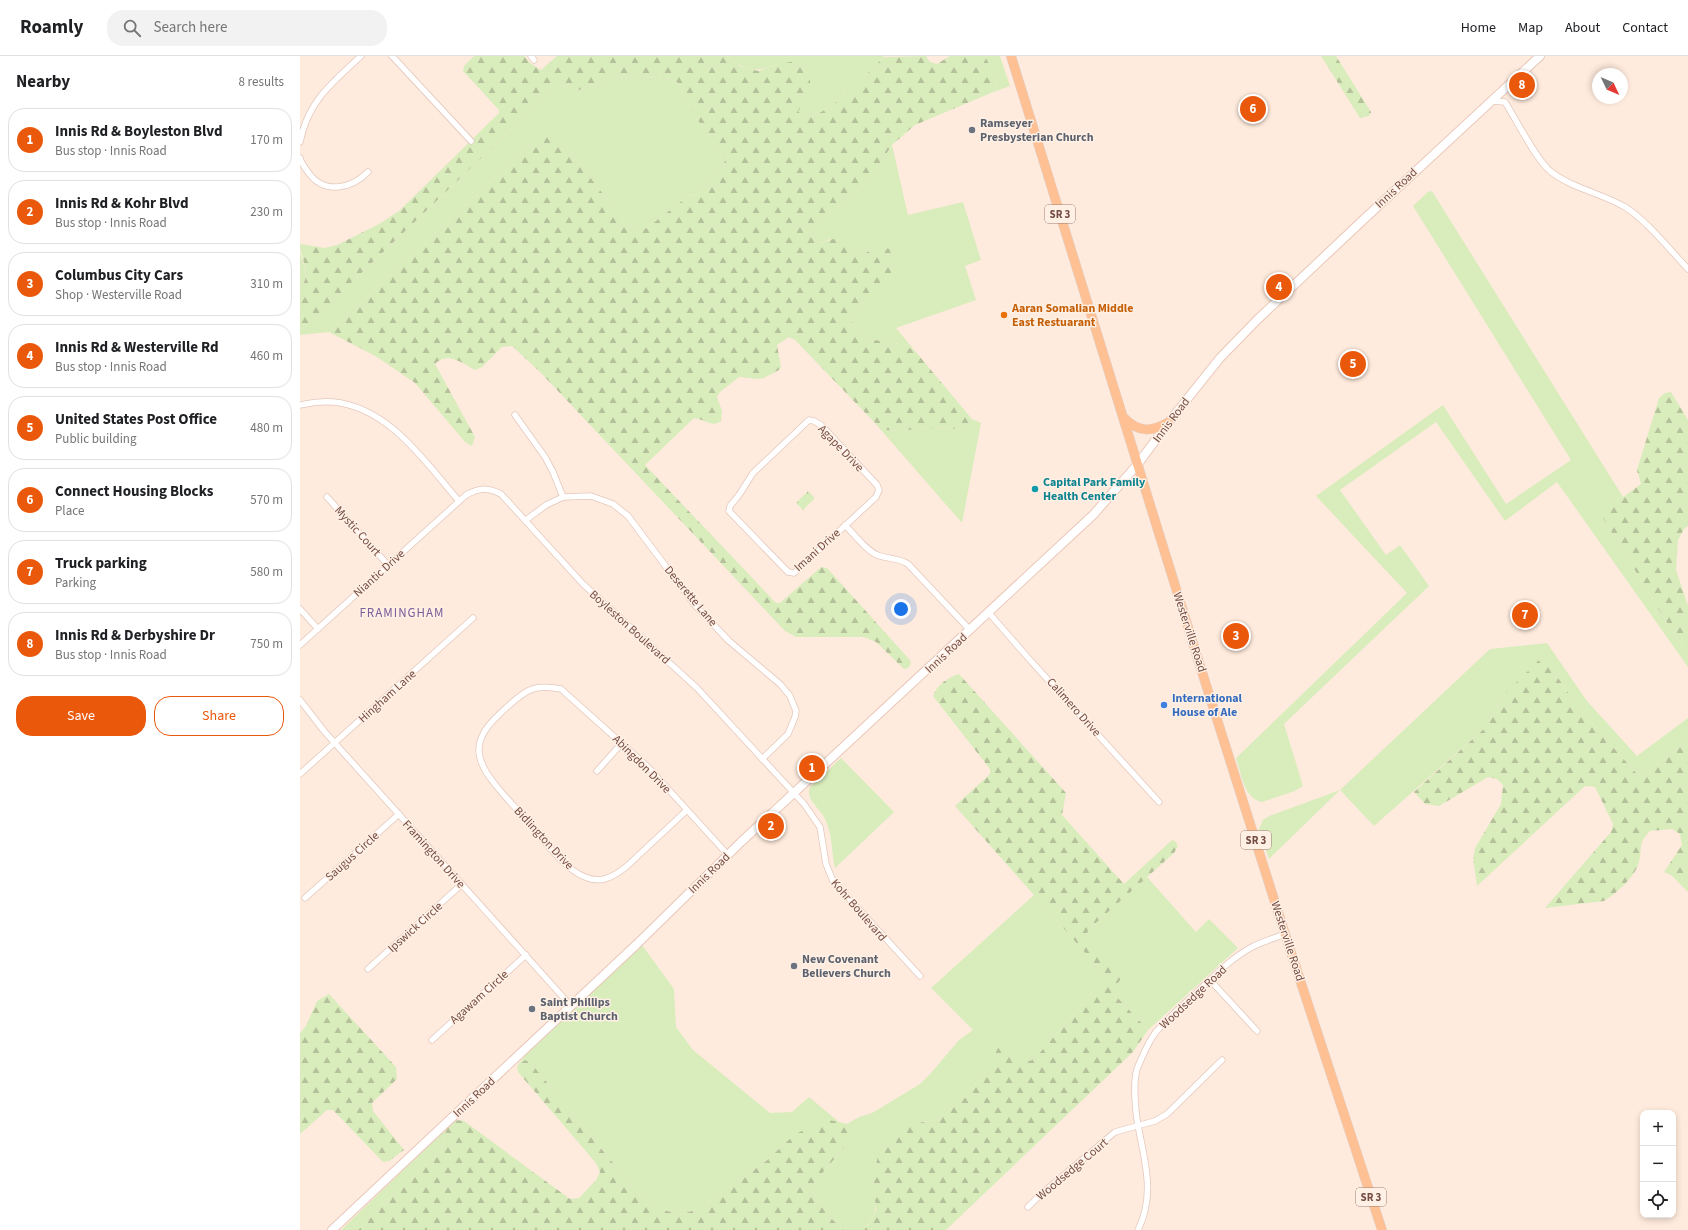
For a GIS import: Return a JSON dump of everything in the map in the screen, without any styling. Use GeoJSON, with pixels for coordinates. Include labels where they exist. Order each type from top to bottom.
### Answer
{"type":"FeatureCollection","features":[{"type":"Feature","properties":{"kind":"main road","name":"Westerville Road"},"geometry":{"type":"LineString","coordinates":[[1011,56],[1137,465],[1285,934],[1382,1230]]}},
{"type":"Feature","properties":{"kind":"main road","name":"Innis Road"},"geometry":{"type":"LineString","coordinates":[[332,1230],[571,1006],[728,855],[1093,515],[1137,465],[1220,358],[1257,320],[1410,175],[1540,56]]}},
{"type":"Feature","properties":{"kind":"main road"},"geometry":{"type":"LineString","coordinates":[[1123,417],[1131,425],[1138,429],[1159,428],[1169,422]]}},
{"type":"Feature","properties":{"kind":"street"},"geometry":{"type":"LineString","coordinates":[[300,142],[311,109],[326,89],[361,56]]}},
{"type":"Feature","properties":{"kind":"street"},"geometry":{"type":"LineString","coordinates":[[392,56],[471,141]]}},
{"type":"Feature","properties":{"kind":"street"},"geometry":{"type":"LineString","coordinates":[[1492,101],[1505,102],[1538,155],[1550,170],[1561,178],[1626,208],[1640,219],[1688,269]]}},
{"type":"Feature","properties":{"kind":"street"},"geometry":{"type":"LineString","coordinates":[[300,158],[311,176],[319,183],[329,187],[343,188],[360,181],[368,172]]}},
{"type":"Feature","properties":{"kind":"street"},"geometry":{"type":"LineString","coordinates":[[300,405],[333,402],[364,409],[391,426],[459,501]]}},
{"type":"Feature","properties":{"kind":"street"},"geometry":{"type":"LineString","coordinates":[[515,415],[545,457],[563,496]]}},
{"type":"Feature","properties":{"kind":"street","name":"Agape Drive"},"geometry":{"type":"LineString","coordinates":[[734,501],[752,473],[806,422],[809,420],[814,421],[821,425],[877,485],[879,490],[876,497],[845,525]]}},
{"type":"Feature","properties":{"kind":"street","name":"Boyleston Boulevard"},"geometry":{"type":"LineString","coordinates":[[459,501],[477,489],[490,489],[501,494],[583,584],[697,688],[793,794]]}},
{"type":"Feature","properties":{"kind":"street","name":"Deserette Lane"},"geometry":{"type":"LineString","coordinates":[[526,520],[546,505],[563,496],[591,496],[613,504],[628,516],[694,604],[729,641],[780,684],[790,696],[796,710],[795,718],[788,734],[762,759]]}},
{"type":"Feature","properties":{"kind":"street","name":"Mystic Court"},"geometry":{"type":"LineString","coordinates":[[327,497],[388,565]]}},
{"type":"Feature","properties":{"kind":"street","name":"Niantic Drive"},"geometry":{"type":"LineString","coordinates":[[300,645],[459,501]]}},
{"type":"Feature","properties":{"kind":"street","name":"Imani Drive"},"geometry":{"type":"LineString","coordinates":[[734,501],[729,511],[788,572],[794,573],[845,525],[873,553],[880,556],[901,560],[908,564],[970,630]]}},
{"type":"Feature","properties":{"kind":"street"},"geometry":{"type":"LineString","coordinates":[[300,609],[318,629]]}},
{"type":"Feature","properties":{"kind":"street","name":"Calimero Drive"},"geometry":{"type":"LineString","coordinates":[[989,613],[1159,802]]}},
{"type":"Feature","properties":{"kind":"street","name":"Hingham Lane"},"geometry":{"type":"LineString","coordinates":[[300,774],[474,618]]}},
{"type":"Feature","properties":{"kind":"street","name":"Abingdon Drive"},"geometry":{"type":"LineString","coordinates":[[478,749],[481,738],[493,720],[518,697],[532,689],[547,686],[561,689],[649,768],[728,855]]}},
{"type":"Feature","properties":{"kind":"street","name":"Framington Drive"},"geometry":{"type":"LineString","coordinates":[[300,700],[336,743],[571,1006]]}},
{"type":"Feature","properties":{"kind":"street"},"geometry":{"type":"LineString","coordinates":[[597,771],[622,743]]}},
{"type":"Feature","properties":{"kind":"street","name":"Bidlington Drive"},"geometry":{"type":"LineString","coordinates":[[478,749],[480,759],[490,778],[567,866],[585,878],[599,881],[617,874],[626,868],[687,810]]}},
{"type":"Feature","properties":{"kind":"street","name":"Kohr Boulevard"},"geometry":{"type":"LineString","coordinates":[[793,794],[804,804],[820,827],[826,864],[833,881],[920,976]]}},
{"type":"Feature","properties":{"kind":"street","name":"Saugus Circle"},"geometry":{"type":"LineString","coordinates":[[305,898],[399,814]]}},
{"type":"Feature","properties":{"kind":"street","name":"Ipswick Circle"},"geometry":{"type":"LineString","coordinates":[[368,969],[462,884]]}},
{"type":"Feature","properties":{"kind":"street","name":"Woodsedge Road"},"geometry":{"type":"LineString","coordinates":[[1138,1230],[1146,1211],[1148,1197],[1146,1162],[1135,1093],[1136,1071],[1144,1051],[1155,1033],[1165,1022],[1227,965],[1254,946],[1285,934]]}},
{"type":"Feature","properties":{"kind":"street","name":"Agawam Circle"},"geometry":{"type":"LineString","coordinates":[[432,1040],[526,955]]}},
{"type":"Feature","properties":{"kind":"street"},"geometry":{"type":"LineString","coordinates":[[1210,980],[1257,1031]]}},
{"type":"Feature","properties":{"kind":"street","name":"Woodsedge Court"},"geometry":{"type":"LineString","coordinates":[[1028,1207],[1115,1132],[1139,1124],[1155,1121],[1167,1114],[1222,1060]]}},
{"type":"Feature","properties":{"kind":"green space"},"geometry":{"type":"Polygon","coordinates":[[[474,56],[524,56],[530,63],[541,70],[557,56],[727,56],[742,67],[758,71],[778,64],[797,61],[808,72],[811,86],[798,112],[810,116],[826,109],[837,101],[884,57],[926,56],[930,62],[937,64],[950,56],[985,56],[996,80],[996,84],[991,93],[915,125],[892,145],[873,174],[862,187],[814,226],[810,231],[812,238],[820,243],[840,237],[847,240],[848,249],[851,253],[861,255],[881,246],[889,249],[893,260],[892,270],[888,279],[882,287],[850,316],[854,326],[865,337],[903,345],[915,351],[972,419],[970,425],[957,429],[928,428],[899,431],[886,430],[874,422],[795,340],[789,337],[777,345],[781,367],[779,370],[764,378],[758,379],[739,377],[720,392],[717,397],[722,411],[721,421],[714,424],[694,418],[645,465],[776,603],[780,603],[821,567],[827,568],[910,660],[911,664],[908,668],[904,669],[876,642],[864,637],[796,637],[785,631],[540,372],[512,346],[502,347],[482,367],[475,370],[450,358],[440,360],[435,364],[475,437],[472,446],[465,442],[415,383],[377,357],[329,332],[538,137],[550,130],[558,136],[628,226],[637,230],[647,228],[723,169],[725,160],[695,116],[677,82],[664,78],[617,76],[579,90],[564,85],[553,89],[300,332],[300,287],[304,283],[306,272],[300,244],[325,248],[337,245],[379,224],[399,211],[499,113],[499,110],[463,71],[464,66],[474,56]]]}},
{"type":"Feature","properties":{"kind":"green space"},"geometry":{"type":"Polygon","coordinates":[[[727,56],[884,57],[837,101],[817,114],[807,116],[798,112],[778,64],[756,70],[746,68],[727,56]]]}},
{"type":"Feature","properties":{"kind":"green space"},"geometry":{"type":"Polygon","coordinates":[[[985,56],[1000,56],[1010,86],[991,93],[996,84],[996,80],[985,56]]]}},
{"type":"Feature","properties":{"kind":"green space"},"geometry":{"type":"Polygon","coordinates":[[[1321,56],[1336,56],[1371,112],[1369,116],[1360,118],[1321,56]]]}},
{"type":"Feature","properties":{"kind":"green space"},"geometry":{"type":"Polygon","coordinates":[[[617,76],[664,78],[677,82],[695,116],[725,160],[723,169],[647,228],[637,230],[628,226],[558,136],[538,137],[329,332],[300,335],[300,332],[553,89],[564,85],[579,90],[617,76]]]}},
{"type":"Feature","properties":{"kind":"green space"},"geometry":{"type":"Polygon","coordinates":[[[892,145],[908,215],[963,202],[981,260],[965,266],[976,300],[896,328],[915,351],[903,345],[865,337],[854,326],[850,316],[853,311],[865,302],[881,246],[861,255],[851,253],[848,249],[830,239],[820,243],[812,238],[810,231],[814,226],[862,187],[873,174],[892,145]]]}},
{"type":"Feature","properties":{"kind":"green space"},"geometry":{"type":"Polygon","coordinates":[[[1432,191],[1623,497],[1605,505],[1603,518],[1688,657],[1688,667],[1557,482],[1505,521],[1436,422],[1340,490],[1386,555],[1400,545],[1429,586],[1284,724],[1303,786],[1295,791],[1262,802],[1256,800],[1247,791],[1236,758],[1407,593],[1316,496],[1443,405],[1506,504],[1571,460],[1413,206],[1428,192],[1432,191]]]}},
{"type":"Feature","properties":{"kind":"green space"},"geometry":{"type":"Polygon","coordinates":[[[300,252],[306,275],[303,284],[300,287],[300,252]]]}},
{"type":"Feature","properties":{"kind":"green space"},"geometry":{"type":"Polygon","coordinates":[[[1671,392],[1688,420],[1688,526],[1684,529],[1678,540],[1676,570],[1688,606],[1688,657],[1603,518],[1602,509],[1605,505],[1623,497],[1641,484],[1637,470],[1659,398],[1665,393],[1671,392]]]}},
{"type":"Feature","properties":{"kind":"green space"},"geometry":{"type":"Polygon","coordinates":[[[972,419],[981,423],[962,523],[874,422],[886,430],[899,431],[928,428],[957,429],[970,425],[972,419]]]}},
{"type":"Feature","properties":{"kind":"green space"},"geometry":{"type":"Polygon","coordinates":[[[808,491],[815,498],[803,510],[796,503],[808,491]]]}},
{"type":"Feature","properties":{"kind":"green space"},"geometry":{"type":"Polygon","coordinates":[[[1547,643],[1587,701],[1637,756],[1688,718],[1688,739],[1643,776],[1636,773],[1580,710],[1548,663],[1505,694],[1485,728],[1374,826],[1340,790],[1490,649],[1547,643]]]}},
{"type":"Feature","properties":{"kind":"green space"},"geometry":{"type":"Polygon","coordinates":[[[1539,660],[1548,663],[1580,710],[1636,773],[1643,776],[1688,739],[1688,892],[1671,875],[1664,872],[1682,845],[1680,834],[1672,829],[1650,831],[1643,840],[1639,862],[1634,873],[1620,889],[1609,898],[1604,901],[1545,908],[1611,832],[1613,824],[1595,787],[1585,786],[1477,886],[1473,858],[1475,848],[1501,804],[1503,785],[1497,779],[1488,777],[1439,806],[1425,804],[1414,792],[1485,728],[1505,694],[1539,660]]]}},
{"type":"Feature","properties":{"kind":"green space"},"geometry":{"type":"Polygon","coordinates":[[[959,674],[1066,793],[1062,815],[1124,884],[1172,840],[1176,842],[1178,846],[1174,853],[1088,930],[1087,936],[1119,973],[1121,979],[1114,988],[1114,994],[1148,1030],[1133,1052],[946,1230],[863,1230],[869,1224],[876,1210],[873,1178],[878,1156],[896,1135],[909,1125],[938,1119],[966,1097],[984,1073],[1000,1045],[1002,1044],[1030,1061],[1036,1057],[1105,978],[1104,974],[955,806],[990,774],[990,769],[933,696],[937,688],[943,682],[959,674]]]}},
{"type":"Feature","properties":{"kind":"green space"},"geometry":{"type":"Polygon","coordinates":[[[841,758],[894,812],[835,868],[831,840],[826,820],[812,802],[809,791],[810,787],[841,758]]]}},
{"type":"Feature","properties":{"kind":"green space"},"geometry":{"type":"Polygon","coordinates":[[[1340,790],[1269,859],[1259,829],[1263,820],[1269,816],[1340,790]]]}},
{"type":"Feature","properties":{"kind":"green space"},"geometry":{"type":"Polygon","coordinates":[[[1147,877],[1196,932],[1209,919],[1238,948],[1148,1030],[1114,994],[1114,988],[1121,979],[1087,936],[1088,930],[1147,877]]]}},
{"type":"Feature","properties":{"kind":"green space"},"geometry":{"type":"Polygon","coordinates":[[[1034,895],[1104,974],[1105,978],[1036,1057],[1030,1061],[1000,1046],[984,1073],[966,1097],[938,1119],[922,1122],[873,1178],[876,1206],[869,1224],[863,1230],[844,1230],[826,1212],[812,1190],[817,1179],[849,1142],[794,1135],[765,1162],[700,1208],[680,1215],[655,1207],[636,1191],[530,1062],[525,1060],[517,1066],[527,1053],[642,945],[674,989],[676,1027],[693,1050],[770,1113],[792,1112],[809,1097],[839,1122],[847,1124],[859,1117],[872,1113],[920,1084],[959,1040],[973,1030],[931,988],[1034,895]]]}},
{"type":"Feature","properties":{"kind":"green space"},"geometry":{"type":"Polygon","coordinates":[[[329,994],[396,1067],[397,1079],[372,1103],[373,1111],[404,1150],[389,1161],[383,1162],[333,1110],[327,1110],[300,1134],[300,1033],[306,1026],[317,1001],[329,994]]]}},
{"type":"Feature","properties":{"kind":"green space"},"geometry":{"type":"Polygon","coordinates":[[[525,1060],[530,1062],[636,1191],[655,1207],[680,1215],[700,1208],[765,1162],[794,1135],[825,1119],[839,1122],[849,1132],[849,1142],[817,1179],[812,1190],[826,1212],[844,1230],[358,1230],[441,1150],[447,1128],[456,1120],[464,1121],[570,1199],[579,1198],[596,1180],[600,1172],[596,1163],[518,1072],[517,1066],[525,1060]]]}},
{"type":"Feature","properties":{"kind":"green space"},"geometry":{"type":"Polygon","coordinates":[[[447,1128],[441,1150],[358,1230],[341,1230],[447,1128]]]}},
{"type":"Feature","properties":{"kind":"place","name":"Innis Rd & Derbyshire Dr"},"geometry":{"type":"Point","coordinates":[1522,85]}},
{"type":"Feature","properties":{"kind":"place","name":"Connect Housing Blocks"},"geometry":{"type":"Point","coordinates":[1253,109]}},
{"type":"Feature","properties":{"kind":"place","name":"Ramseyer Presbysterian Church"},"geometry":{"type":"Point","coordinates":[972,130]}},
{"type":"Feature","properties":{"kind":"place","name":"Innis Rd & Westerville Rd"},"geometry":{"type":"Point","coordinates":[1279,287]}},
{"type":"Feature","properties":{"kind":"place","name":"Aaran Somalian Middle East Restuarant"},"geometry":{"type":"Point","coordinates":[1004,315]}},
{"type":"Feature","properties":{"kind":"place","name":"United States Post Office"},"geometry":{"type":"Point","coordinates":[1353,364]}},
{"type":"Feature","properties":{"kind":"place","name":"Capital Park Family Health Center"},"geometry":{"type":"Point","coordinates":[1035,489]}},
{"type":"Feature","properties":{"kind":"place","name":"Truck parking"},"geometry":{"type":"Point","coordinates":[1525,615]}},
{"type":"Feature","properties":{"kind":"place","name":"Columbus City Cars"},"geometry":{"type":"Point","coordinates":[1236,636]}},
{"type":"Feature","properties":{"kind":"place","name":"International House of Ale"},"geometry":{"type":"Point","coordinates":[1164,705]}},
{"type":"Feature","properties":{"kind":"place","name":"Innis Rd & Boyleston Blvd"},"geometry":{"type":"Point","coordinates":[812,768]}},
{"type":"Feature","properties":{"kind":"place","name":"Innis Rd & Kohr Blvd"},"geometry":{"type":"Point","coordinates":[771,826]}},
{"type":"Feature","properties":{"kind":"place","name":"New Covenant Believers Church"},"geometry":{"type":"Point","coordinates":[794,966]}},
{"type":"Feature","properties":{"kind":"place","name":"Saint Phillips Baptist Church"},"geometry":{"type":"Point","coordinates":[532,1009]}},
{"type":"Feature","properties":{"kind":"district","name":"FRAMINGHAM"},"geometry":{"type":"Point","coordinates":[402,612]}}]}
